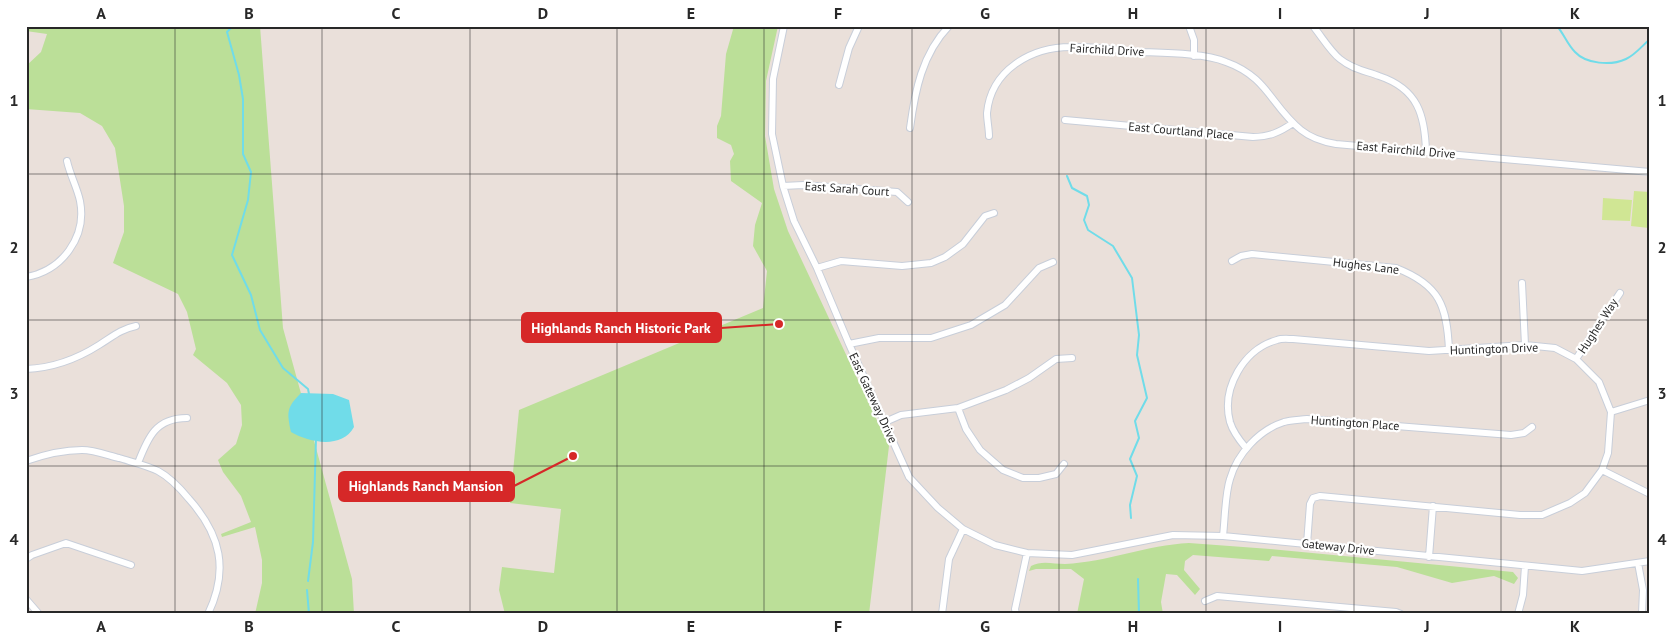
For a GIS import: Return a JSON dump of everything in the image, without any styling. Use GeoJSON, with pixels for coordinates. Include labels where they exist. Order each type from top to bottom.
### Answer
{"type":"FeatureCollection","features":[{"type":"Feature","properties":{"kind":"street"},"geometry":{"type":"LineString","coordinates":[[783,186],[772,134],[773,80],[784,26]]}},
{"type":"Feature","properties":{"kind":"street"},"geometry":{"type":"LineString","coordinates":[[839,85],[849,48],[860,26]]}},
{"type":"Feature","properties":{"kind":"street"},"geometry":{"type":"LineString","coordinates":[[910,128],[915,91],[928,56],[942,33],[949,26]]}},
{"type":"Feature","properties":{"kind":"street"},"geometry":{"type":"LineString","coordinates":[[1189,26],[1194,40],[1194,56]]}},
{"type":"Feature","properties":{"kind":"street"},"geometry":{"type":"LineString","coordinates":[[1313,26],[1340,59],[1358,70],[1392,81],[1405,90],[1422,115],[1426,129],[1426,152]]}},
{"type":"Feature","properties":{"kind":"street","name":"Fairchild Drive"},"geometry":{"type":"LineString","coordinates":[[989,136],[987,113],[994,86],[1008,69],[1034,53],[1070,47],[1194,56]]}},
{"type":"Feature","properties":{"kind":"street","name":"East Fairchild Drive"},"geometry":{"type":"LineString","coordinates":[[1194,56],[1226,61],[1254,76],[1302,132],[1336,144],[1650,172]]}},
{"type":"Feature","properties":{"kind":"street","name":"East Courtland Place"},"geometry":{"type":"LineString","coordinates":[[1065,120],[1253,137],[1265,137],[1276,134],[1293,123]]}},
{"type":"Feature","properties":{"kind":"street"},"geometry":{"type":"LineString","coordinates":[[26,277],[40,274],[55,265],[68,252],[77,237],[81,219],[80,202],[68,160]]}},
{"type":"Feature","properties":{"kind":"street","name":"East Sarah Court"},"geometry":{"type":"LineString","coordinates":[[783,186],[803,185],[897,192],[908,202]]}},
{"type":"Feature","properties":{"kind":"street","name":"East Gateway Drive"},"geometry":{"type":"LineString","coordinates":[[783,186],[794,221],[817,268],[909,477],[938,508],[963,529],[996,545],[1027,553]]}},
{"type":"Feature","properties":{"kind":"street"},"geometry":{"type":"LineString","coordinates":[[817,268],[841,262],[902,266],[931,262],[945,257],[963,244],[985,216],[994,213]]}},
{"type":"Feature","properties":{"kind":"street","name":"Hughes Lane"},"geometry":{"type":"LineString","coordinates":[[1232,261],[1241,256],[1252,254],[1396,268],[1412,274],[1427,284],[1439,300],[1447,321],[1449,350]]}},
{"type":"Feature","properties":{"kind":"street"},"geometry":{"type":"LineString","coordinates":[[849,344],[879,338],[931,338],[971,325],[1005,305],[1039,268],[1053,262]]}},
{"type":"Feature","properties":{"kind":"street"},"geometry":{"type":"LineString","coordinates":[[1522,283],[1525,345]]}},
{"type":"Feature","properties":{"kind":"street","name":"Hughes Way"},"geometry":{"type":"LineString","coordinates":[[1576,359],[1620,293]]}},
{"type":"Feature","properties":{"kind":"street"},"geometry":{"type":"LineString","coordinates":[[26,369],[51,366],[75,358],[124,329],[136,326]]}},
{"type":"Feature","properties":{"kind":"street","name":"Huntington Drive"},"geometry":{"type":"LineString","coordinates":[[1246,448],[1230,422],[1229,399],[1234,381],[1244,361],[1258,349],[1278,340],[1292,339],[1429,351],[1525,345],[1555,348],[1576,359],[1599,382],[1611,412],[1608,453],[1602,470],[1584,493],[1570,503],[1542,515],[1520,515],[1320,496],[1313,498],[1310,504],[1306,544]]}},
{"type":"Feature","properties":{"kind":"street"},"geometry":{"type":"LineString","coordinates":[[885,422],[901,415],[958,408],[1006,390],[1029,378],[1056,359],[1072,358]]}},
{"type":"Feature","properties":{"kind":"street"},"geometry":{"type":"LineString","coordinates":[[1611,412],[1650,400]]}},
{"type":"Feature","properties":{"kind":"street"},"geometry":{"type":"LineString","coordinates":[[958,408],[966,429],[980,450],[1004,470],[1023,478],[1039,478],[1056,474],[1064,464]]}},
{"type":"Feature","properties":{"kind":"street"},"geometry":{"type":"LineString","coordinates":[[138,463],[150,436],[156,428],[170,419],[187,418]]}},
{"type":"Feature","properties":{"kind":"street","name":"Huntington Place"},"geometry":{"type":"LineString","coordinates":[[1223,536],[1229,479],[1238,461],[1246,448],[1267,430],[1284,422],[1307,419],[1512,435],[1524,433],[1532,426]]}},
{"type":"Feature","properties":{"kind":"street"},"geometry":{"type":"LineString","coordinates":[[26,461],[45,455],[84,450],[138,463],[158,471],[174,482],[201,513],[211,530],[217,546],[220,573],[218,591],[208,614]]}},
{"type":"Feature","properties":{"kind":"street"},"geometry":{"type":"LineString","coordinates":[[1602,470],[1650,494]]}},
{"type":"Feature","properties":{"kind":"street"},"geometry":{"type":"LineString","coordinates":[[1429,557],[1433,506]]}},
{"type":"Feature","properties":{"kind":"street"},"geometry":{"type":"LineString","coordinates":[[942,614],[950,559],[963,529]]}},
{"type":"Feature","properties":{"kind":"street","name":"Gateway Drive"},"geometry":{"type":"LineString","coordinates":[[1027,553],[1072,555],[1173,535],[1223,536],[1582,571],[1650,561]]}},
{"type":"Feature","properties":{"kind":"street"},"geometry":{"type":"LineString","coordinates":[[26,559],[66,543],[131,565]]}},
{"type":"Feature","properties":{"kind":"street"},"geometry":{"type":"LineString","coordinates":[[1016,614],[1015,609],[1027,553]]}},
{"type":"Feature","properties":{"kind":"street"},"geometry":{"type":"LineString","coordinates":[[1638,563],[1643,590],[1642,614]]}},
{"type":"Feature","properties":{"kind":"street"},"geometry":{"type":"LineString","coordinates":[[1518,614],[1525,566]]}},
{"type":"Feature","properties":{"kind":"street"},"geometry":{"type":"LineString","coordinates":[[1205,600],[1217,596],[1396,612],[1400,614]]}},
{"type":"Feature","properties":{"kind":"street"},"geometry":{"type":"LineString","coordinates":[[26,599],[39,614]]}},
{"type":"Feature","properties":{"kind":"green space"},"geometry":{"type":"Polygon","coordinates":[[[26,26],[260,26],[283,328],[352,579],[354,614],[255,614],[262,583],[262,560],[255,527],[222,537],[221,534],[251,522],[241,496],[223,472],[218,460],[236,444],[242,425],[241,405],[227,383],[193,355],[196,349],[187,312],[178,294],[113,263],[124,232],[124,206],[115,148],[102,126],[80,113],[26,109],[26,66],[41,52],[47,34],[26,31],[26,26]]]}},
{"type":"Feature","properties":{"kind":"green space"},"geometry":{"type":"Polygon","coordinates":[[[734,26],[778,26],[766,81],[765,136],[774,189],[788,231],[889,446],[869,614],[505,614],[499,590],[502,567],[554,573],[561,509],[510,503],[519,410],[763,308],[767,271],[753,246],[755,225],[762,203],[731,181],[730,161],[734,154],[731,145],[717,138],[717,126],[721,116],[726,54],[734,26]]]}},
{"type":"Feature","properties":{"kind":"green space"},"geometry":{"type":"Polygon","coordinates":[[[1634,191],[1650,192],[1649,228],[1631,226],[1634,191]]]}},
{"type":"Feature","properties":{"kind":"green space"},"geometry":{"type":"Polygon","coordinates":[[[1603,198],[1632,200],[1630,221],[1602,220],[1603,198]]]}},
{"type":"Feature","properties":{"kind":"green space"},"geometry":{"type":"Polygon","coordinates":[[[1189,543],[1513,572],[1518,578],[1514,584],[1494,576],[1452,583],[1397,567],[1272,556],[1269,561],[1193,555],[1185,561],[1184,570],[1200,589],[1195,595],[1177,575],[1166,574],[1161,602],[1163,614],[1077,614],[1084,579],[1071,569],[1036,569],[1029,571],[1031,566],[1039,563],[1081,563],[1173,544],[1189,543]]]}},
{"type":"Feature","properties":{"kind":"water"},"geometry":{"type":"Polygon","coordinates":[[[301,393],[333,394],[349,400],[354,427],[349,434],[342,439],[325,442],[307,439],[291,432],[289,420],[290,407],[301,393]]]}},
{"type":"Feature","properties":{"kind":"waterway"},"geometry":{"type":"LineString","coordinates":[[233,26],[227,32],[239,75],[243,99],[243,154],[251,172],[248,200],[232,255],[251,295],[260,330],[283,368],[308,389],[309,394]]}},
{"type":"Feature","properties":{"kind":"waterway"},"geometry":{"type":"LineString","coordinates":[[1557,26],[1575,52],[1586,59],[1599,63],[1613,63],[1626,59],[1650,39]]}},
{"type":"Feature","properties":{"kind":"waterway"},"geometry":{"type":"LineString","coordinates":[[1067,176],[1072,188],[1087,196],[1089,205],[1084,220],[1088,230],[1113,246],[1132,278],[1139,335],[1137,355],[1147,398],[1135,421],[1139,438],[1130,459],[1137,476],[1130,505],[1131,518]]}},
{"type":"Feature","properties":{"kind":"waterway"},"geometry":{"type":"LineString","coordinates":[[308,581],[313,542],[316,438]]}},
{"type":"Feature","properties":{"kind":"waterway"},"geometry":{"type":"LineString","coordinates":[[1138,579],[1139,614]]}},
{"type":"Feature","properties":{"kind":"waterway"},"geometry":{"type":"LineString","coordinates":[[307,590],[309,614]]}},
{"type":"Feature","properties":{"kind":"place","name":"Highlands Ranch Historic Park"},"geometry":{"type":"Point","coordinates":[779,324]}},
{"type":"Feature","properties":{"kind":"place","name":"Highlands Ranch Mansion"},"geometry":{"type":"Point","coordinates":[573,456]}}]}
